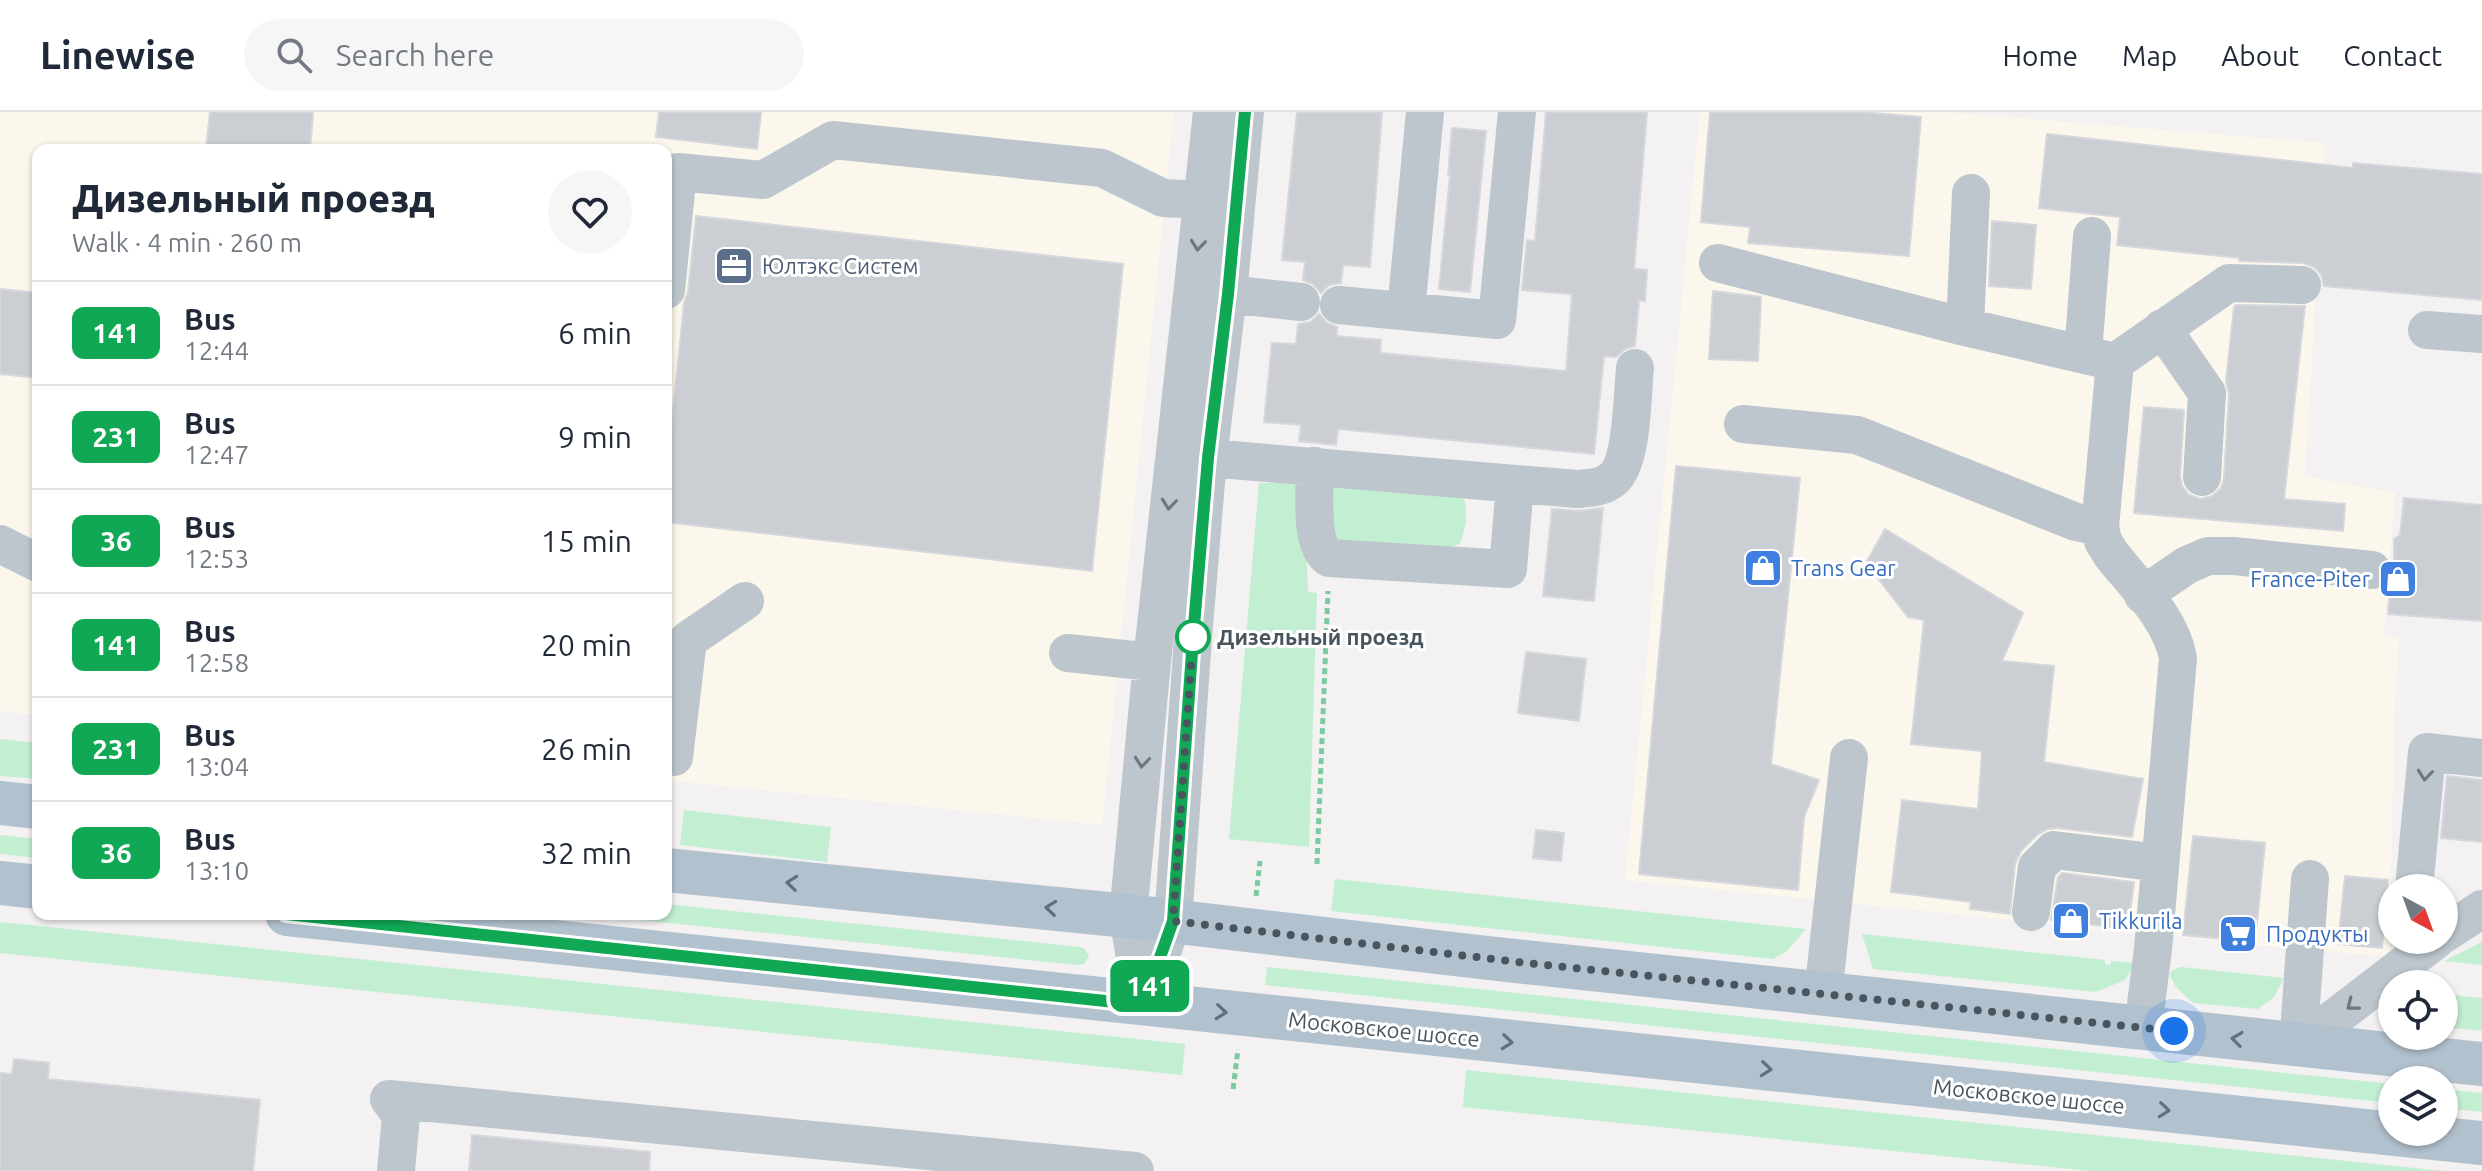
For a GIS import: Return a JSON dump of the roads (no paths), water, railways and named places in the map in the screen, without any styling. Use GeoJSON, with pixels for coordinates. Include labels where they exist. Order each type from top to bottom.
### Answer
{"type":"FeatureCollection","features":[{"type":"Feature","properties":{"kind":"main road"},"geometry":{"type":"LineString","coordinates":[[0,803],[32,806]]}},
{"type":"Feature","properties":{"kind":"main road"},"geometry":{"type":"LineString","coordinates":[[672,871],[1128,916],[1823,995],[2482,1064]]}},
{"type":"Feature","properties":{"kind":"main road"},"geometry":{"type":"LineString","coordinates":[[0,883],[32,886]]}},
{"type":"Feature","properties":{"kind":"main road","name":"Московское шоссе"},"geometry":{"type":"LineString","coordinates":[[343,920],[2482,1143]]}},
{"type":"Feature","properties":{"kind":"street"},"geometry":{"type":"LineString","coordinates":[[1143,1005],[1128,916],[1152,662],[1212,112]]}},
{"type":"Feature","properties":{"kind":"street"},"geometry":{"type":"LineString","coordinates":[[1143,1005],[1173,921],[1208,458],[1228,294],[1245,112]]}},
{"type":"Feature","properties":{"kind":"street"},"geometry":{"type":"LineString","coordinates":[[1406,311],[1425,112]]}},
{"type":"Feature","properties":{"kind":"street"},"geometry":{"type":"LineString","coordinates":[[1339,305],[1497,320],[1517,112]]}},
{"type":"Feature","properties":{"kind":"street"},"geometry":{"type":"LineString","coordinates":[[672,231],[678,172],[763,180],[833,140],[1102,168],[1163,198],[1203,200]]}},
{"type":"Feature","properties":{"kind":"street"},"geometry":{"type":"LineString","coordinates":[[1965,327],[1971,193]]}},
{"type":"Feature","properties":{"kind":"street"},"geometry":{"type":"LineString","coordinates":[[2092,236],[2099,358],[2100,527],[2103,541],[2111,554],[2167,626],[2178,658],[2143,1028]]}},
{"type":"Feature","properties":{"kind":"street"},"geometry":{"type":"LineString","coordinates":[[1718,263],[2099,358],[2162,328],[2229,283],[2302,285]]}},
{"type":"Feature","properties":{"kind":"street"},"geometry":{"type":"LineString","coordinates":[[1228,294],[1301,302]]}},
{"type":"Feature","properties":{"kind":"street"},"geometry":{"type":"LineString","coordinates":[[2162,328],[2207,393],[2202,477]]}},
{"type":"Feature","properties":{"kind":"street"},"geometry":{"type":"LineString","coordinates":[[2427,330],[2482,334]]}},
{"type":"Feature","properties":{"kind":"street"},"geometry":{"type":"LineString","coordinates":[[1208,458],[1577,489],[1597,488],[1613,479],[1622,467],[1635,368]]}},
{"type":"Feature","properties":{"kind":"street"},"geometry":{"type":"LineString","coordinates":[[1743,424],[1857,435],[2076,522],[2100,527]]}},
{"type":"Feature","properties":{"kind":"street"},"geometry":{"type":"LineString","coordinates":[[1315,466],[1317,539],[1323,554],[1329,558],[1507,581],[1515,484]]}},
{"type":"Feature","properties":{"kind":"street"},"geometry":{"type":"LineString","coordinates":[[0,544],[32,560]]}},
{"type":"Feature","properties":{"kind":"street"},"geometry":{"type":"LineString","coordinates":[[2143,595],[2187,565],[2208,556],[2372,570]]}},
{"type":"Feature","properties":{"kind":"street"},"geometry":{"type":"LineString","coordinates":[[674,757],[688,640],[745,601]]}},
{"type":"Feature","properties":{"kind":"street"},"geometry":{"type":"LineString","coordinates":[[1068,653],[1152,662]]}},
{"type":"Feature","properties":{"kind":"street"},"geometry":{"type":"LineString","coordinates":[[2415,874],[2427,752],[2482,758]]}},
{"type":"Feature","properties":{"kind":"street"},"geometry":{"type":"LineString","coordinates":[[1823,995],[1849,758]]}},
{"type":"Feature","properties":{"kind":"street"},"geometry":{"type":"LineString","coordinates":[[2031,912],[2037,867],[2054,850],[2160,863]]}},
{"type":"Feature","properties":{"kind":"street"},"geometry":{"type":"LineString","coordinates":[[2298,1046],[2310,879]]}},
{"type":"Feature","properties":{"kind":"street"},"geometry":{"type":"LineString","coordinates":[[2458,925],[2482,909]]}},
{"type":"Feature","properties":{"kind":"street"},"geometry":{"type":"LineString","coordinates":[[2298,1046],[2409,954]]}},
{"type":"Feature","properties":{"kind":"street"},"geometry":{"type":"LineString","coordinates":[[396,1171],[401,1115],[389,1099],[1135,1171]]}},
{"type":"Feature","properties":{"kind":"place","name":"Юлтэкс Систем"},"geometry":{"type":"Point","coordinates":[734,266]}},
{"type":"Feature","properties":{"kind":"place","name":"Trans Gear"},"geometry":{"type":"Point","coordinates":[1763,568]}},
{"type":"Feature","properties":{"kind":"place","name":"France-Piter"},"geometry":{"type":"Point","coordinates":[2398,579]}},
{"type":"Feature","properties":{"kind":"place","name":"Дизельный проезд"},"geometry":{"type":"Point","coordinates":[1193,637]}},
{"type":"Feature","properties":{"kind":"place","name":"Tikkurila"},"geometry":{"type":"Point","coordinates":[2071,921]}},
{"type":"Feature","properties":{"kind":"place","name":"Продукты"},"geometry":{"type":"Point","coordinates":[2238,934]}}]}
